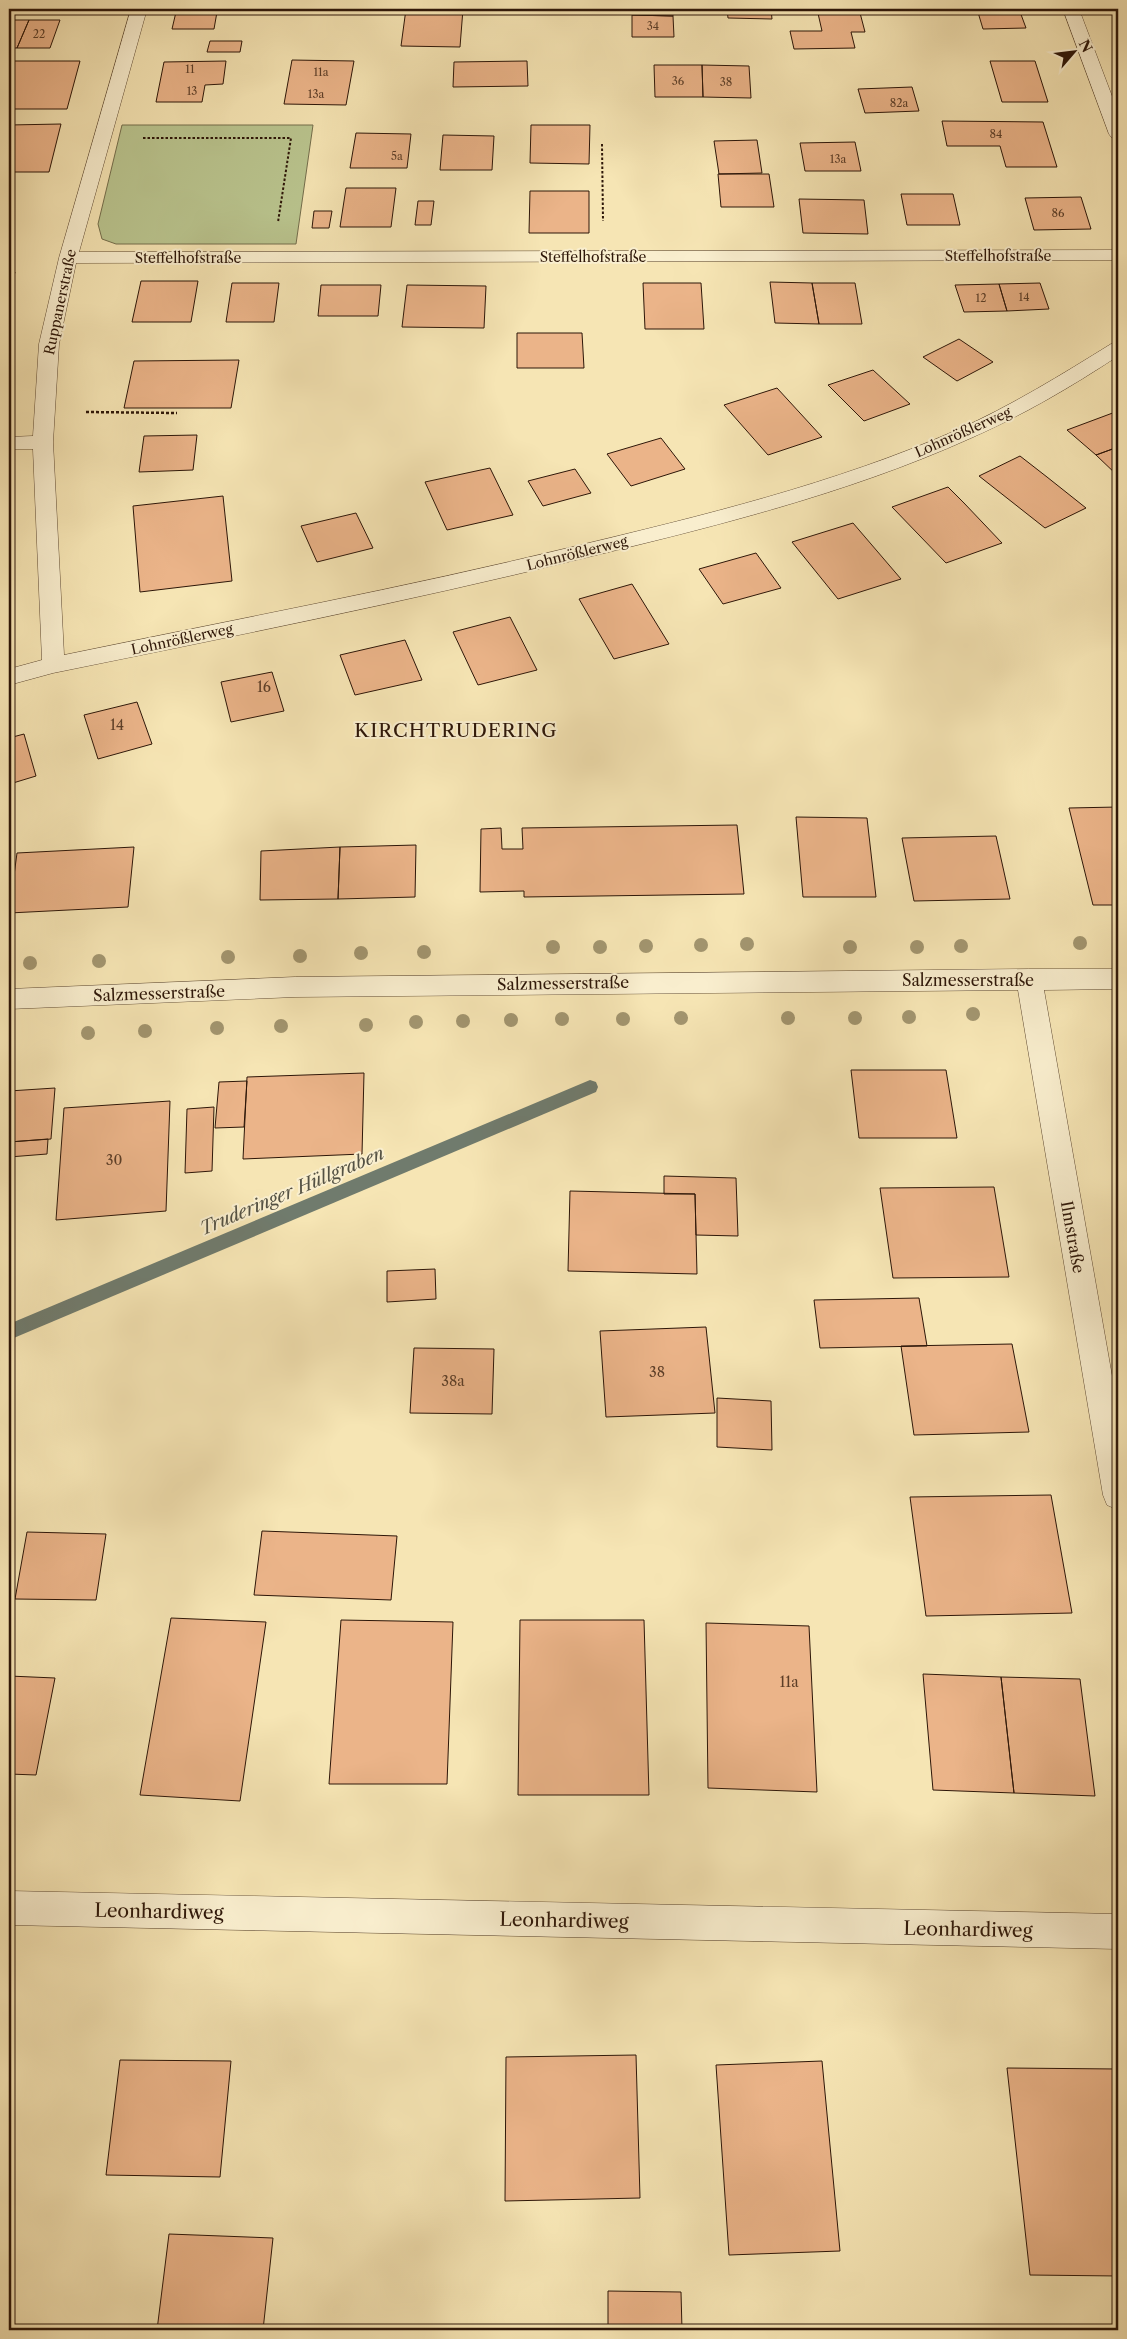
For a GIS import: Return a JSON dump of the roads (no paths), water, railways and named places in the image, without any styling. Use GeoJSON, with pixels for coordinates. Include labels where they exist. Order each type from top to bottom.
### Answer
{"type":"FeatureCollection","features":[{"type":"Feature","properties":{"kind":"street","name":"Ruppanerstraße"},"geometry":{"type":"LineString","coordinates":[[53,665],[43,442],[49,344],[68,258],[139,9]]}},
{"type":"Feature","properties":{"kind":"street"},"geometry":{"type":"LineString","coordinates":[[1070,9],[1118,134]]}},
{"type":"Feature","properties":{"kind":"street","name":"Steffelhofstraße"},"geometry":{"type":"LineString","coordinates":[[68,258],[1118,255]]}},
{"type":"Feature","properties":{"kind":"street","name":"Lohnrößlerweg"},"geometry":{"type":"LineString","coordinates":[[9,677],[53,665],[458,582],[685,527],[781,500],[867,472],[964,434],[1047,393],[1118,348]]}},
{"type":"Feature","properties":{"kind":"street"},"geometry":{"type":"LineString","coordinates":[[9,443],[43,442]]}},
{"type":"Feature","properties":{"kind":"street","name":"Ilmstraße"},"geometry":{"type":"LineString","coordinates":[[1029,979],[1118,1495]]}},
{"type":"Feature","properties":{"kind":"street","name":"Salzmesserstraße"},"geometry":{"type":"LineString","coordinates":[[9,999],[295,987],[1118,979]]}},
{"type":"Feature","properties":{"kind":"street","name":"Leonhardiweg"},"geometry":{"type":"LineString","coordinates":[[9,1908],[1118,1932]]}},
{"type":"Feature","properties":{"kind":"waterway","name":"Truderinger Hüllgraben"},"geometry":{"type":"LineString","coordinates":[[9,1332],[590,1087]]}},
{"type":"Feature","properties":{"kind":"district","name":"KIRCHTRUDERING"},"geometry":{"type":"Point","coordinates":[456,730]}}]}
